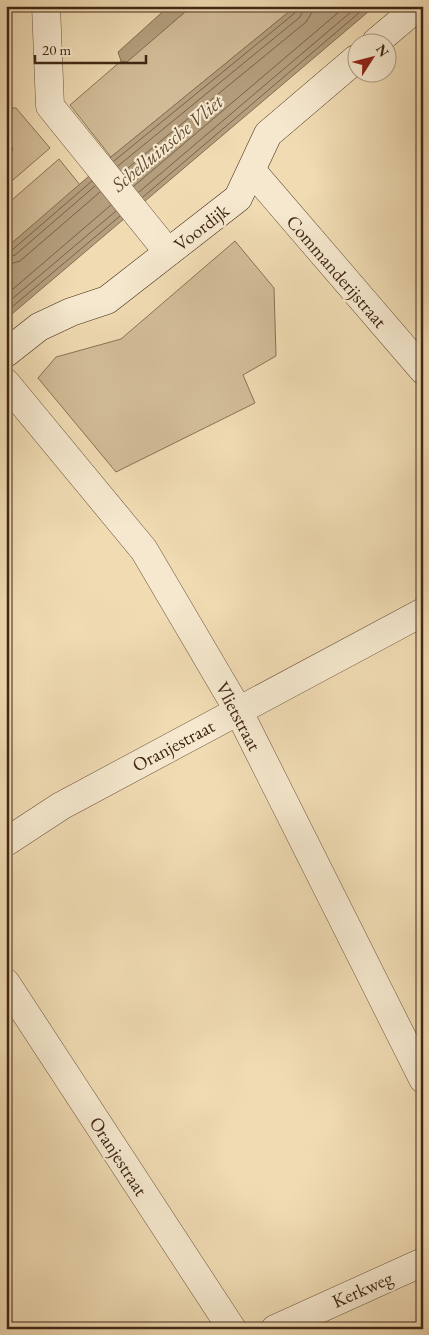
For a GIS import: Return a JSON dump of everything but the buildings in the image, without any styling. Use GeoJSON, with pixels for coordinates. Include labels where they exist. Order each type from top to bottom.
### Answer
{"type":"FeatureCollection","features":[{"type":"Feature","properties":{"kind":"street"},"geometry":{"type":"LineString","coordinates":[[46,6],[50,106],[168,252]]}},
{"type":"Feature","properties":{"kind":"street"},"geometry":{"type":"LineString","coordinates":[[388,32],[419,6]]}},
{"type":"Feature","properties":{"kind":"street","name":"Voordijk"},"geometry":{"type":"LineString","coordinates":[[6,353],[39,327],[107,300],[238,198],[268,134],[346,68]]}},
{"type":"Feature","properties":{"kind":"street","name":"Commanderijstraat"},"geometry":{"type":"LineString","coordinates":[[252,171],[423,370]]}},
{"type":"Feature","properties":{"kind":"street","name":"Vlietstraat"},"geometry":{"type":"LineString","coordinates":[[6,383],[144,550],[238,710],[423,1079]]}},
{"type":"Feature","properties":{"kind":"street","name":"Oranjestraat"},"geometry":{"type":"LineString","coordinates":[[6,842],[61,806],[423,612]]}},
{"type":"Feature","properties":{"kind":"street","name":"Oranjestraat"},"geometry":{"type":"LineString","coordinates":[[6,982],[232,1329]]}},
{"type":"Feature","properties":{"kind":"street","name":"Kerkweg"},"geometry":{"type":"LineString","coordinates":[[275,1329],[423,1262]]}},
{"type":"Feature","properties":{"kind":"shaded area"},"geometry":{"type":"Polygon","coordinates":[[[192,6],[296,6],[111,157],[70,105],[121,61],[127,61],[192,6]]]}},
{"type":"Feature","properties":{"kind":"shaded area"},"geometry":{"type":"Polygon","coordinates":[[[6,108],[16,108],[50,148],[6,186],[6,157],[13,150],[9,138],[6,138],[6,108]]]}},
{"type":"Feature","properties":{"kind":"shaded area"},"geometry":{"type":"Polygon","coordinates":[[[59,159],[80,185],[6,248],[6,205],[59,159]]]}},
{"type":"Feature","properties":{"kind":"shaded area"},"geometry":{"type":"Polygon","coordinates":[[[235,241],[274,288],[276,356],[243,375],[255,403],[116,472],[38,378],[56,357],[121,339],[235,241]]]}},
{"type":"Feature","properties":{"kind":"water"},"geometry":{"type":"Polygon","coordinates":[[[169,6],[192,6],[127,62],[121,61],[118,52],[169,6]]]}},
{"type":"Feature","properties":{"kind":"water","name":"Schelluinsche Vliet"},"geometry":{"type":"Polygon","coordinates":[[[296,6],[375,6],[6,319],[6,248],[111,157],[296,6]]]}}]}
